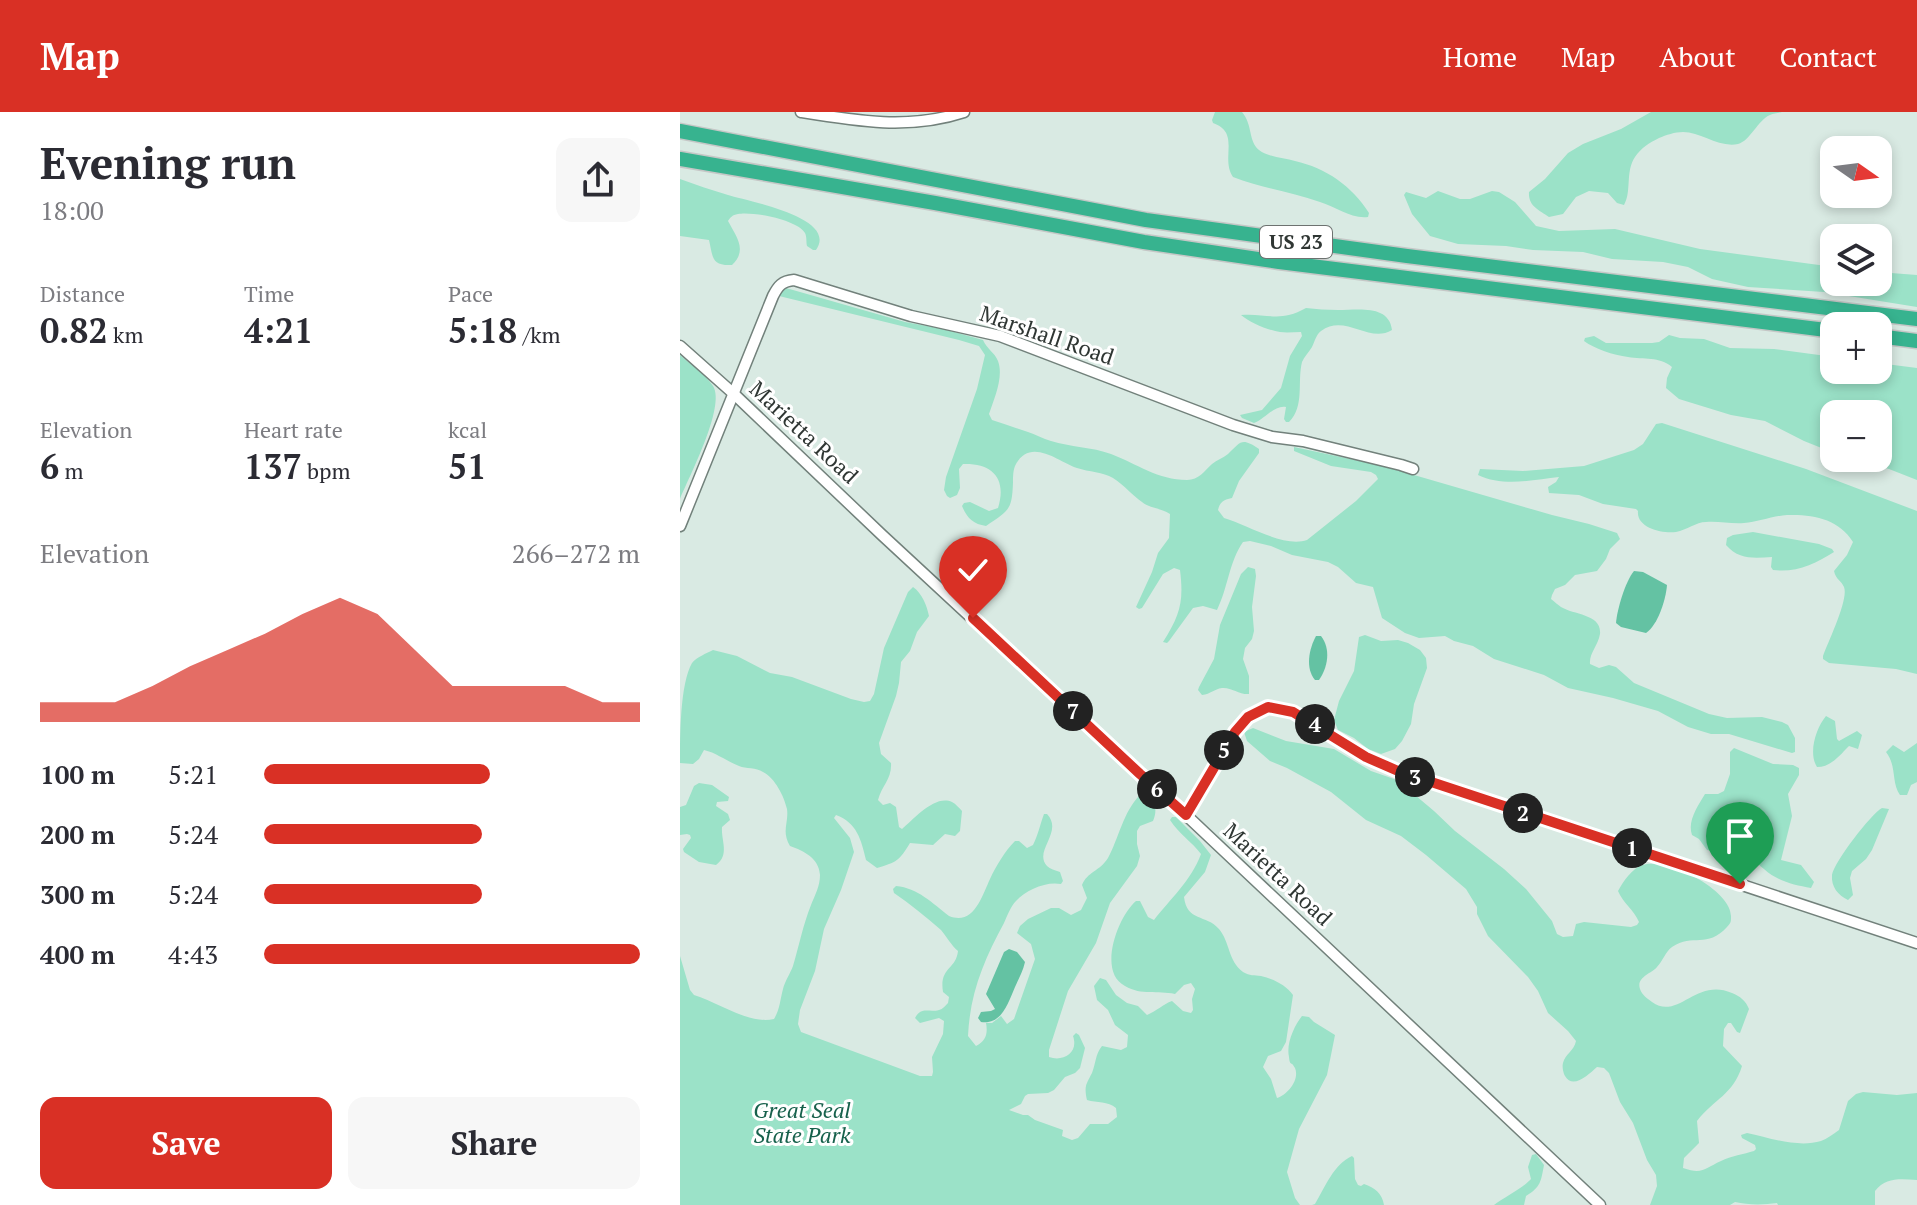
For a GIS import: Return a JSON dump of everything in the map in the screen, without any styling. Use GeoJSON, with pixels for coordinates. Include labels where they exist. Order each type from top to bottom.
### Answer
{"type":"FeatureCollection","features":[{"type":"Feature","properties":{"kind":"highway","name":"US 23"},"geometry":{"type":"LineString","coordinates":[[680,131],[1146,220],[1407,256],[1917,319]]}},
{"type":"Feature","properties":{"kind":"highway","name":"US 23"},"geometry":{"type":"LineString","coordinates":[[680,159],[1144,242],[1264,260],[1820,329]]}},
{"type":"Feature","properties":{"kind":"highway"},"geometry":{"type":"LineString","coordinates":[[1892,338],[1917,341]]}},
{"type":"Feature","properties":{"kind":"street"},"geometry":{"type":"LineString","coordinates":[[801,112],[850,120],[898,123],[937,119],[964,112]]}},
{"type":"Feature","properties":{"kind":"street","name":"Marshall Road"},"geometry":{"type":"LineString","coordinates":[[734,394],[773,296],[779,285],[794,280],[899,313],[1000,336],[1272,437],[1303,441],[1413,469]]}},
{"type":"Feature","properties":{"kind":"street","name":"Marietta Road"},"geometry":{"type":"LineString","coordinates":[[680,346],[1186,815],[1600,1205]]}},
{"type":"Feature","properties":{"kind":"street"},"geometry":{"type":"LineString","coordinates":[[680,526],[734,394]]}},
{"type":"Feature","properties":{"kind":"street"},"geometry":{"type":"LineString","coordinates":[[1186,815],[1235,732],[1248,717],[1268,707],[1278,708],[1293,712],[1366,757],[1398,771],[1917,943]]}},
{"type":"Feature","properties":{"kind":"green space"},"geometry":{"type":"Polygon","coordinates":[[[1215,112],[1242,112],[1259,150],[1328,173],[1355,194],[1369,213],[1368,217],[1233,177],[1228,162],[1228,139],[1221,127],[1213,123],[1215,112]]]}},
{"type":"Feature","properties":{"kind":"green space"},"geometry":{"type":"Polygon","coordinates":[[[1651,112],[1782,112],[1766,118],[1738,144],[1724,144],[1683,132],[1652,142],[1640,151],[1632,163],[1624,205],[1617,203],[1608,193],[1589,191],[1576,197],[1563,214],[1549,217],[1532,204],[1529,192],[1568,153],[1651,112]]]}},
{"type":"Feature","properties":{"kind":"green space"},"geometry":{"type":"Polygon","coordinates":[[[680,179],[770,206],[803,220],[814,228],[820,238],[816,250],[807,246],[805,233],[794,224],[764,215],[738,214],[728,221],[739,243],[739,254],[732,265],[720,264],[712,256],[709,240],[680,236],[680,179]]]}},
{"type":"Feature","properties":{"kind":"green space"},"geometry":{"type":"Polygon","coordinates":[[[1438,191],[1460,199],[1499,192],[1515,202],[1536,226],[1559,231],[1615,229],[1700,249],[1820,265],[1820,292],[1748,287],[1712,279],[1688,267],[1663,262],[1612,259],[1583,252],[1458,244],[1430,236],[1412,214],[1404,195],[1406,192],[1426,198],[1438,191]]]}},
{"type":"Feature","properties":{"kind":"green space"},"geometry":{"type":"Polygon","coordinates":[[[1892,273],[1917,275],[1917,307],[1849,296],[1892,296],[1892,273]]]}},
{"type":"Feature","properties":{"kind":"green space"},"geometry":{"type":"Polygon","coordinates":[[[786,288],[905,322],[983,340],[1000,367],[998,388],[989,414],[992,420],[1048,440],[1104,452],[1157,474],[1187,480],[1198,477],[1239,444],[1245,442],[1253,445],[1259,453],[1239,481],[1232,498],[1222,502],[1218,510],[1224,518],[1277,538],[1298,542],[1307,540],[1378,479],[1371,472],[1331,466],[1294,451],[1294,447],[1383,466],[1617,533],[1620,539],[1597,571],[1575,575],[1565,585],[1555,589],[1551,599],[1566,610],[1597,622],[1600,634],[1590,664],[1599,668],[1609,665],[1616,667],[1634,683],[1709,714],[1727,718],[1762,717],[1782,722],[1788,725],[1795,738],[1795,752],[1729,734],[1711,734],[1688,727],[1658,711],[1568,688],[1544,675],[1494,659],[1473,646],[1445,636],[1419,638],[1405,633],[1382,618],[1373,587],[1356,583],[1328,562],[1292,555],[1250,541],[1243,542],[1238,550],[1217,610],[1203,606],[1193,608],[1169,641],[1163,642],[1179,608],[1180,570],[1174,568],[1163,574],[1142,608],[1136,607],[1158,553],[1169,538],[1170,514],[1145,504],[1109,476],[1077,468],[1045,454],[1029,452],[1016,464],[1012,499],[1004,513],[986,526],[974,522],[962,506],[970,502],[989,511],[998,508],[1001,489],[995,475],[982,466],[963,464],[959,469],[960,488],[957,495],[950,498],[944,490],[977,389],[985,355],[979,346],[779,296],[780,290],[786,288]]]}},
{"type":"Feature","properties":{"kind":"green space"},"geometry":{"type":"Polygon","coordinates":[[[1306,308],[1379,312],[1390,322],[1392,330],[1375,334],[1339,325],[1321,331],[1302,362],[1299,401],[1289,422],[1284,419],[1286,407],[1277,408],[1254,423],[1242,418],[1240,415],[1262,410],[1281,388],[1290,356],[1302,336],[1301,332],[1265,328],[1241,315],[1281,316],[1306,308]]]}},
{"type":"Feature","properties":{"kind":"green space"},"geometry":{"type":"Polygon","coordinates":[[[1669,335],[1704,339],[1730,348],[1774,349],[1820,355],[1820,384],[1892,384],[1892,365],[1917,368],[1917,480],[1892,470],[1892,400],[1820,400],[1820,447],[1765,421],[1731,415],[1679,399],[1666,388],[1672,367],[1657,360],[1610,353],[1584,341],[1594,336],[1606,343],[1659,342],[1669,335]]]}},
{"type":"Feature","properties":{"kind":"green space"},"geometry":{"type":"Polygon","coordinates":[[[680,355],[710,382],[716,396],[711,425],[680,499],[680,355]]]}},
{"type":"Feature","properties":{"kind":"green space"},"geometry":{"type":"Polygon","coordinates":[[[1662,423],[1806,469],[1917,511],[1917,674],[1829,663],[1823,659],[1845,593],[1834,571],[1853,542],[1833,523],[1816,517],[1787,515],[1744,523],[1702,522],[1680,531],[1664,532],[1651,529],[1641,522],[1636,509],[1603,504],[1579,495],[1549,493],[1548,487],[1559,477],[1508,482],[1478,475],[1480,469],[1523,471],[1584,466],[1634,450],[1643,444],[1656,424],[1662,423]]]}},
{"type":"Feature","properties":{"kind":"green space"},"geometry":{"type":"Polygon","coordinates":[[[1753,532],[1819,544],[1834,552],[1805,567],[1773,570],[1772,557],[1742,556],[1726,545],[1727,538],[1733,535],[1753,532]]]}},
{"type":"Feature","properties":{"kind":"green space"},"geometry":{"type":"Polygon","coordinates":[[[1248,567],[1255,569],[1256,576],[1252,607],[1254,631],[1243,659],[1249,676],[1249,694],[1222,688],[1202,695],[1198,690],[1214,659],[1220,625],[1241,574],[1248,567]]]}},
{"type":"Feature","properties":{"kind":"green space","name":"Great Seal State Park"},"geometry":{"type":"Polygon","coordinates":[[[913,587],[924,600],[929,616],[901,662],[896,696],[879,743],[881,754],[891,763],[878,800],[883,805],[890,803],[896,807],[902,829],[932,804],[945,800],[952,802],[962,811],[960,831],[955,836],[945,834],[933,845],[910,843],[897,860],[877,868],[866,860],[853,827],[836,815],[834,818],[850,838],[854,852],[824,929],[815,971],[800,1010],[798,1024],[801,1032],[920,1076],[932,1076],[932,1057],[943,1034],[944,1021],[939,1018],[920,1023],[915,1018],[920,1012],[939,1010],[948,1003],[949,997],[943,992],[943,978],[958,951],[941,930],[893,889],[896,886],[911,890],[949,916],[965,917],[976,908],[995,869],[1015,841],[1027,848],[1033,845],[1044,814],[1051,821],[1044,860],[1048,867],[1060,872],[1063,881],[1031,890],[1020,897],[1009,911],[975,991],[968,1036],[976,1046],[986,1037],[986,1023],[992,1023],[1001,1016],[1007,1024],[1014,1019],[1035,959],[1031,944],[1017,933],[1020,926],[1051,908],[1059,908],[1071,915],[1081,910],[1087,898],[1082,885],[1084,881],[1108,858],[1134,802],[1140,795],[1150,795],[1155,804],[1155,814],[1153,821],[1140,826],[1137,831],[1140,856],[1137,866],[1110,903],[1096,943],[1068,991],[1049,1050],[1049,1057],[1068,1055],[1074,1047],[1073,1036],[1076,1033],[1085,1048],[1080,1068],[1065,1077],[1054,1090],[1028,1094],[1021,1104],[1009,1110],[1063,1130],[1062,1136],[1072,1140],[1078,1138],[1090,1124],[1108,1124],[1117,1117],[1116,1108],[1087,1100],[1086,1093],[1086,1085],[1102,1046],[1121,1050],[1127,1047],[1128,1035],[1115,1025],[1108,1010],[1097,1000],[1094,986],[1100,978],[1106,980],[1116,995],[1138,1006],[1147,1015],[1172,1001],[1183,1011],[1191,1013],[1193,1010],[1195,989],[1191,983],[1175,994],[1137,991],[1117,979],[1112,969],[1113,944],[1129,908],[1140,901],[1148,917],[1154,920],[1197,864],[1201,854],[1170,820],[1176,817],[1211,855],[1205,872],[1184,897],[1189,910],[1219,929],[1238,968],[1250,975],[1275,981],[1293,995],[1286,1042],[1281,1051],[1268,1056],[1263,1067],[1277,1098],[1288,1090],[1296,1077],[1295,1068],[1289,1060],[1289,1047],[1302,1016],[1309,1017],[1335,1035],[1327,1075],[1299,1129],[1287,1172],[1300,1205],[680,1205],[680,956],[694,995],[754,1019],[774,1019],[820,875],[814,860],[790,846],[786,836],[786,804],[771,778],[757,769],[739,766],[704,750],[693,764],[680,763],[682,711],[688,672],[694,661],[713,650],[737,656],[770,673],[792,677],[851,699],[870,701],[884,648],[913,587]]]}},
{"type":"Feature","properties":{"kind":"green space"},"geometry":{"type":"Polygon","coordinates":[[[1365,635],[1381,641],[1408,643],[1426,658],[1427,668],[1414,704],[1411,724],[1395,749],[1381,754],[1338,730],[1334,720],[1339,701],[1354,671],[1359,637],[1365,635]]]}},
{"type":"Feature","properties":{"kind":"green space"},"geometry":{"type":"Polygon","coordinates":[[[1826,716],[1835,721],[1839,741],[1857,731],[1862,735],[1858,749],[1849,746],[1831,763],[1817,767],[1813,755],[1814,741],[1826,716]]]}},
{"type":"Feature","properties":{"kind":"green space"},"geometry":{"type":"Polygon","coordinates":[[[1253,728],[1286,741],[1334,749],[1371,771],[1397,780],[1526,889],[1552,921],[1557,934],[1563,937],[1573,936],[1576,924],[1584,922],[1637,925],[1637,918],[1618,891],[1632,872],[1643,865],[1667,866],[1709,886],[1728,906],[1730,923],[1713,937],[1672,947],[1639,985],[1645,997],[1661,1006],[1679,1003],[1708,990],[1719,990],[1740,997],[1749,1009],[1740,1033],[1731,1023],[1724,1029],[1723,1046],[1742,1066],[1738,1076],[1734,1084],[1697,1121],[1699,1143],[1684,1158],[1683,1168],[1700,1171],[1754,1151],[1755,1145],[1742,1138],[1741,1135],[1747,1133],[1794,1143],[1823,1140],[1839,1130],[1848,1101],[1856,1094],[1917,1093],[1917,1180],[1899,1179],[1884,1183],[1875,1191],[1875,1205],[1735,1202],[1730,1205],[1650,1205],[1657,1186],[1656,1175],[1609,1073],[1597,1067],[1577,1081],[1568,1080],[1563,1063],[1576,1041],[1548,1013],[1528,977],[1488,936],[1466,889],[1401,836],[1366,820],[1331,792],[1270,761],[1247,741],[1244,732],[1253,728]]]}},
{"type":"Feature","properties":{"kind":"green space"},"geometry":{"type":"Polygon","coordinates":[[[1917,743],[1917,782],[1911,785],[1907,795],[1900,795],[1886,752],[1893,745],[1904,752],[1917,743]]]}},
{"type":"Feature","properties":{"kind":"green space"},"geometry":{"type":"Polygon","coordinates":[[[1734,748],[1773,764],[1799,768],[1799,775],[1788,794],[1792,816],[1781,860],[1801,865],[1814,882],[1811,888],[1774,877],[1745,851],[1707,850],[1692,835],[1692,819],[1705,794],[1724,791],[1730,774],[1730,752],[1734,748]]]}},
{"type":"Feature","properties":{"kind":"green space"},"geometry":{"type":"Polygon","coordinates":[[[699,783],[712,785],[729,797],[728,801],[717,802],[716,806],[728,814],[730,820],[722,827],[724,852],[716,865],[699,862],[684,852],[691,838],[687,834],[680,835],[680,807],[686,805],[694,786],[699,783]]]}},
{"type":"Feature","properties":{"kind":"green space"},"geometry":{"type":"Polygon","coordinates":[[[1882,808],[1889,809],[1872,850],[1852,871],[1853,895],[1848,900],[1834,887],[1834,869],[1854,839],[1882,808]]]}},
{"type":"Feature","properties":{"kind":"green space"},"geometry":{"type":"Polygon","coordinates":[[[1536,1154],[1544,1165],[1542,1175],[1537,1186],[1526,1196],[1524,1205],[1494,1205],[1531,1179],[1528,1167],[1532,1155],[1536,1154]]]}},
{"type":"Feature","properties":{"kind":"green space"},"geometry":{"type":"Polygon","coordinates":[[[1352,1156],[1358,1185],[1375,1189],[1384,1205],[1312,1205],[1335,1170],[1352,1156]]]}},
{"type":"Feature","properties":{"kind":"shaded area"},"geometry":{"type":"Polygon","coordinates":[[[1634,571],[1643,572],[1667,585],[1661,611],[1646,633],[1616,623],[1622,596],[1634,571]]]}},
{"type":"Feature","properties":{"kind":"shaded area"},"geometry":{"type":"Polygon","coordinates":[[[1316,636],[1321,636],[1327,652],[1325,669],[1319,680],[1315,680],[1309,664],[1316,636]]]}},
{"type":"Feature","properties":{"kind":"shaded area"},"geometry":{"type":"Polygon","coordinates":[[[1009,949],[1017,952],[1025,962],[1022,971],[1003,1012],[994,1020],[981,1022],[978,1018],[981,1012],[995,1009],[986,994],[1004,952],[1009,949]]]}},
{"type":"Feature","properties":{"kind":"route"},"geometry":{"type":"LineString","coordinates":[[973,618],[1186,815],[1235,732],[1259,710],[1278,708],[1293,712],[1366,757],[1398,771],[1740,884]]}}]}
